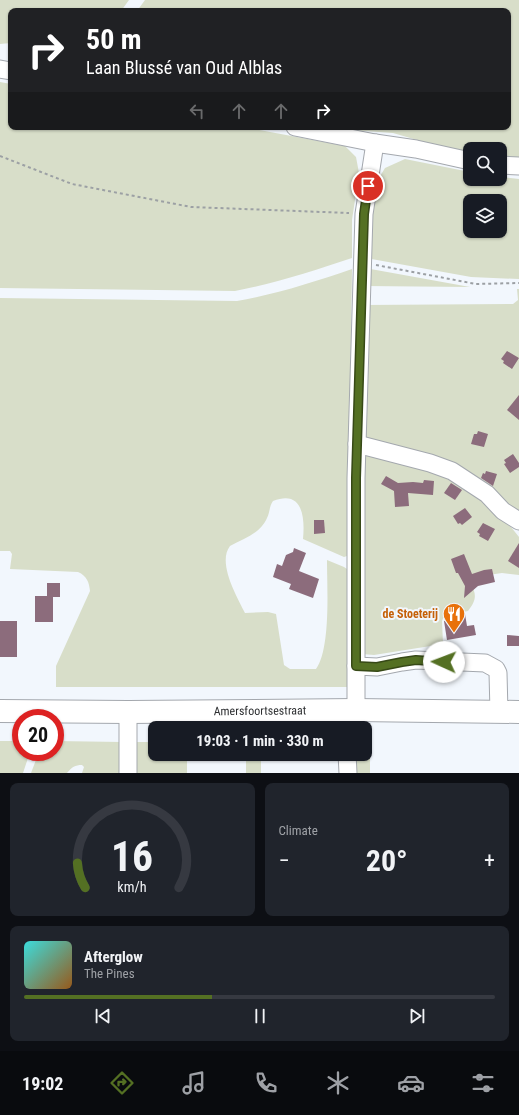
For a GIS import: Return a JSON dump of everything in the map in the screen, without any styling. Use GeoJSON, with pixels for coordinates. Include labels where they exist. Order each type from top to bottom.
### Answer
{"type":"FeatureCollection","features":[{"type":"Feature","properties":{"kind":"main road","name":"Amersfoortsestraat"},"geometry":{"type":"LineString","coordinates":[[0,711],[350,716],[509,712]]}},
{"type":"Feature","properties":{"kind":"street"},"geometry":{"type":"LineString","coordinates":[[310,130],[375,143],[416,148],[463,159]]}},
{"type":"Feature","properties":{"kind":"street"},"geometry":{"type":"LineString","coordinates":[[350,716],[356,666],[356,478],[364,214],[375,143]]}},
{"type":"Feature","properties":{"kind":"street"},"geometry":{"type":"LineString","coordinates":[[507,165],[519,166]]}},
{"type":"Feature","properties":{"kind":"street"},"geometry":{"type":"LineString","coordinates":[[357,444],[430,463],[452,471],[487,494],[502,511],[519,521]]}},
{"type":"Feature","properties":{"kind":"street"},"geometry":{"type":"LineString","coordinates":[[356,666],[377,667],[416,660],[485,663],[496,669],[509,712]]}},
{"type":"Feature","properties":{"kind":"street"},"geometry":{"type":"LineString","coordinates":[[128,712],[128,773]]}},
{"type":"Feature","properties":{"kind":"street"},"geometry":{"type":"LineString","coordinates":[[347,761],[348,773]]}},
{"type":"Feature","properties":{"kind":"path"},"geometry":{"type":"LineString","coordinates":[[0,156],[72,184],[191,207],[364,214]]}},
{"type":"Feature","properties":{"kind":"path"},"geometry":{"type":"LineString","coordinates":[[363,262],[476,284],[519,283]]}},
{"type":"Feature","properties":{"kind":"green space"},"geometry":{"type":"Polygon","coordinates":[[[0,0],[129,0],[123,8],[8,8],[8,43],[0,44],[0,0]]]}},
{"type":"Feature","properties":{"kind":"green space"},"geometry":{"type":"Polygon","coordinates":[[[145,0],[519,0],[519,160],[507,158],[507,142],[463,142],[463,151],[448,149],[393,133],[351,130],[511,130],[511,8],[139,8],[145,0]]]}},
{"type":"Feature","properties":{"kind":"green space"},"geometry":{"type":"Polygon","coordinates":[[[0,82],[8,83],[8,130],[260,130],[345,146],[356,157],[359,173],[352,220],[352,258],[309,272],[235,291],[0,288],[0,82]]]}},
{"type":"Feature","properties":{"kind":"green space"},"geometry":{"type":"Polygon","coordinates":[[[405,159],[463,171],[463,186],[507,186],[507,178],[519,179],[519,279],[471,277],[366,258],[370,198],[385,168],[405,159]]]}},
{"type":"Feature","properties":{"kind":"green space"},"geometry":{"type":"Polygon","coordinates":[[[365,268],[470,287],[364,286],[365,268]]]}},
{"type":"Feature","properties":{"kind":"green space"},"geometry":{"type":"Polygon","coordinates":[[[352,269],[349,473],[350,555],[344,557],[303,539],[304,531],[300,508],[296,502],[291,499],[283,498],[273,501],[267,518],[256,532],[230,546],[226,561],[227,570],[233,589],[245,613],[268,612],[276,614],[284,665],[290,669],[316,669],[321,659],[324,647],[327,617],[327,560],[350,571],[348,687],[56,687],[56,666],[90,588],[85,577],[78,572],[10,569],[12,554],[10,551],[0,551],[0,298],[237,301],[295,287],[352,269]]]}},
{"type":"Feature","properties":{"kind":"green space"},"geometry":{"type":"Polygon","coordinates":[[[517,289],[519,289],[519,512],[492,494],[361,443],[363,305],[513,304],[518,300],[517,289]]]}},
{"type":"Feature","properties":{"kind":"green space"},"geometry":{"type":"Polygon","coordinates":[[[361,451],[387,456],[465,483],[511,527],[519,537],[519,575],[502,573],[488,575],[471,584],[475,598],[468,611],[444,616],[442,621],[443,644],[374,655],[362,654],[361,451]]]}},
{"type":"Feature","properties":{"kind":"green space"},"geometry":{"type":"Polygon","coordinates":[[[0,741],[12,741],[12,761],[27,761],[23,773],[0,773],[0,741]]]}},
{"type":"Feature","properties":{"kind":"green space"},"geometry":{"type":"Polygon","coordinates":[[[64,741],[122,742],[122,773],[82,773],[84,767],[82,765],[77,765],[70,769],[67,773],[31,773],[36,761],[64,761],[64,741]]]}},
{"type":"Feature","properties":{"kind":"green space"},"geometry":{"type":"Polygon","coordinates":[[[134,742],[148,742],[148,761],[187,761],[187,773],[133,773],[134,742]]]}},
{"type":"Feature","properties":{"kind":"green space"},"geometry":{"type":"Polygon","coordinates":[[[246,761],[261,761],[261,773],[246,773],[246,761]]]}},
{"type":"Feature","properties":{"kind":"green space"},"geometry":{"type":"Polygon","coordinates":[[[352,761],[370,761],[370,773],[353,773],[352,761]]]}},
{"type":"Feature","properties":{"kind":"building"},"geometry":{"type":"Polygon","coordinates":[[[507,351],[519,358],[512,369],[503,363],[504,361],[501,359],[507,351]]]}},
{"type":"Feature","properties":{"kind":"building"},"geometry":{"type":"Polygon","coordinates":[[[519,395],[519,420],[507,410],[519,395]]]}},
{"type":"Feature","properties":{"kind":"building"},"geometry":{"type":"Polygon","coordinates":[[[478,431],[488,434],[484,447],[471,444],[474,434],[477,434],[478,431]]]}},
{"type":"Feature","properties":{"kind":"building"},"geometry":{"type":"Polygon","coordinates":[[[513,454],[519,463],[519,467],[510,473],[504,464],[506,463],[504,460],[513,454]]]}},
{"type":"Feature","properties":{"kind":"building"},"geometry":{"type":"Polygon","coordinates":[[[486,471],[497,474],[493,486],[481,478],[483,473],[485,474],[486,471]]]}},
{"type":"Feature","properties":{"kind":"building"},"geometry":{"type":"Polygon","coordinates":[[[386,476],[398,483],[423,483],[424,480],[434,481],[433,495],[408,493],[409,506],[395,507],[394,491],[381,484],[386,476]]]}},
{"type":"Feature","properties":{"kind":"building"},"geometry":{"type":"Polygon","coordinates":[[[451,483],[462,490],[455,500],[444,493],[451,483]]]}},
{"type":"Feature","properties":{"kind":"building"},"geometry":{"type":"Polygon","coordinates":[[[465,508],[472,517],[462,525],[460,523],[458,524],[453,516],[465,508]]]}},
{"type":"Feature","properties":{"kind":"building"},"geometry":{"type":"Polygon","coordinates":[[[314,520],[324,520],[325,533],[314,534],[314,520]]]}},
{"type":"Feature","properties":{"kind":"building"},"geometry":{"type":"Polygon","coordinates":[[[483,523],[495,529],[488,541],[479,536],[480,534],[477,532],[483,523]]]}},
{"type":"Feature","properties":{"kind":"building"},"geometry":{"type":"Polygon","coordinates":[[[519,543],[519,568],[508,561],[519,543]]]}},
{"type":"Feature","properties":{"kind":"building"},"geometry":{"type":"Polygon","coordinates":[[[294,548],[306,553],[299,571],[319,579],[313,598],[289,589],[291,584],[273,577],[277,564],[282,566],[286,555],[293,552],[294,548]]]}},
{"type":"Feature","properties":{"kind":"building"},"geometry":{"type":"Polygon","coordinates":[[[464,554],[472,574],[492,569],[495,582],[478,586],[464,598],[465,586],[458,573],[456,573],[451,559],[464,554]]]}},
{"type":"Feature","properties":{"kind":"building"},"geometry":{"type":"Polygon","coordinates":[[[47,583],[60,583],[60,597],[53,597],[53,622],[35,622],[35,596],[47,596],[47,583]]]}},
{"type":"Feature","properties":{"kind":"building"},"geometry":{"type":"Polygon","coordinates":[[[465,614],[467,626],[474,625],[476,635],[447,640],[444,621],[451,620],[451,616],[465,614]]]}},
{"type":"Feature","properties":{"kind":"building"},"geometry":{"type":"Polygon","coordinates":[[[0,621],[17,621],[17,657],[0,657],[0,621]]]}},
{"type":"Feature","properties":{"kind":"building"},"geometry":{"type":"Polygon","coordinates":[[[507,635],[519,636],[519,646],[507,646],[507,635]]]}},
{"type":"Feature","properties":{"kind":"place","name":"de Stoeterij"},"geometry":{"type":"Point","coordinates":[454,634]}},
{"type":"Feature","properties":{"kind":"route"},"geometry":{"type":"LineString","coordinates":[[368,186],[364,214],[356,478],[356,666],[377,667],[416,660],[444,662]]}}]}
